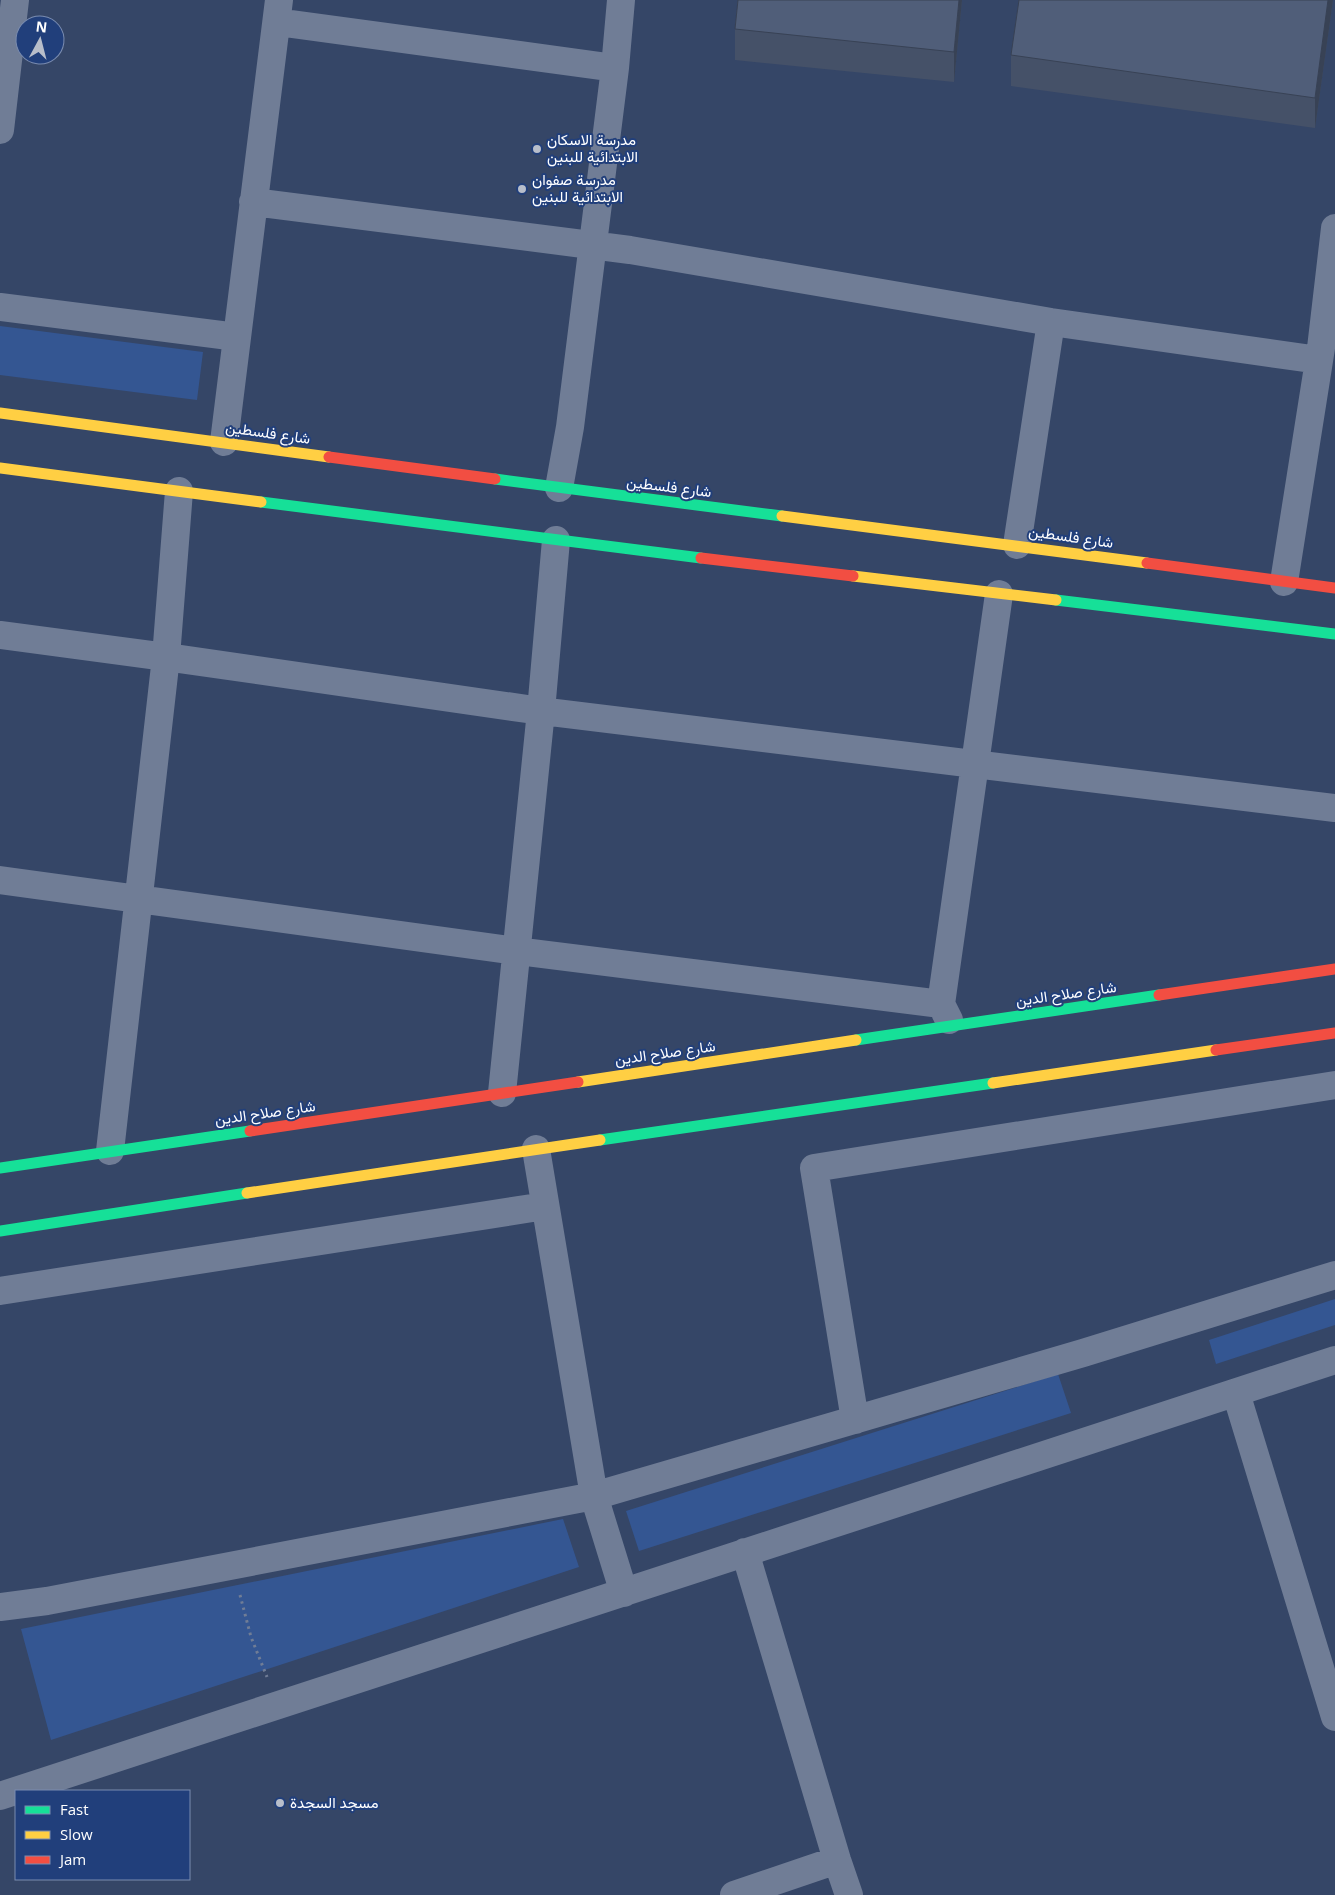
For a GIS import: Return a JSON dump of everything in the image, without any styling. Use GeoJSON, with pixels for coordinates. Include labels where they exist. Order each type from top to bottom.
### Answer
{"type":"FeatureCollection","features":[{"type":"Feature","properties":{"kind":"main road","name":"شارع فلسطين"},"geometry":{"type":"LineString","coordinates":[[0,413],[559,488],[1017,545],[1335,588]]}},
{"type":"Feature","properties":{"kind":"main road"},"geometry":{"type":"LineString","coordinates":[[0,468],[556,540],[1335,634]]}},
{"type":"Feature","properties":{"kind":"main road","name":"شارع صلاح الدين"},"geometry":{"type":"LineString","coordinates":[[0,1168],[502,1093],[947,1015],[1335,969]]}},
{"type":"Feature","properties":{"kind":"main road"},"geometry":{"type":"LineString","coordinates":[[0,1231],[536,1149],[1335,1033]]}},
{"type":"Feature","properties":{"kind":"street"},"geometry":{"type":"LineString","coordinates":[[0,130],[15,0]]}},
{"type":"Feature","properties":{"kind":"street"},"geometry":{"type":"LineString","coordinates":[[559,488],[570,426],[615,68],[621,0]]}},
{"type":"Feature","properties":{"kind":"street"},"geometry":{"type":"LineString","coordinates":[[224,442],[278,11],[615,68]]}},
{"type":"Feature","properties":{"kind":"street"},"geometry":{"type":"LineString","coordinates":[[253,202],[592,244],[1051,322],[1325,353]]}},
{"type":"Feature","properties":{"kind":"street"},"geometry":{"type":"LineString","coordinates":[[1284,582],[1325,353],[1335,228]]}},
{"type":"Feature","properties":{"kind":"street"},"geometry":{"type":"LineString","coordinates":[[0,307],[236,337]]}},
{"type":"Feature","properties":{"kind":"street"},"geometry":{"type":"LineString","coordinates":[[1017,545],[1051,322]]}},
{"type":"Feature","properties":{"kind":"street"},"geometry":{"type":"LineString","coordinates":[[110,1151],[166,657],[179,491]]}},
{"type":"Feature","properties":{"kind":"street"},"geometry":{"type":"LineString","coordinates":[[502,1093],[541,711],[556,540]]}},
{"type":"Feature","properties":{"kind":"street"},"geometry":{"type":"LineString","coordinates":[[0,880],[517,951],[947,1015],[974,765],[999,594]]}},
{"type":"Feature","properties":{"kind":"street"},"geometry":{"type":"LineString","coordinates":[[0,635],[541,711],[1335,808]]}},
{"type":"Feature","properties":{"kind":"street"},"geometry":{"type":"LineString","coordinates":[[855,1420],[814,1168],[1335,1085]]}},
{"type":"Feature","properties":{"kind":"street"},"geometry":{"type":"LineString","coordinates":[[536,1149],[594,1496],[624,1592]]}},
{"type":"Feature","properties":{"kind":"street"},"geometry":{"type":"LineString","coordinates":[[0,1291],[546,1206]]}},
{"type":"Feature","properties":{"kind":"street"},"geometry":{"type":"LineString","coordinates":[[0,1607],[47,1601],[594,1496],[1083,1353],[1335,1275]]}},
{"type":"Feature","properties":{"kind":"street"},"geometry":{"type":"LineString","coordinates":[[18,1790],[1335,1360]]}},
{"type":"Feature","properties":{"kind":"street"},"geometry":{"type":"LineString","coordinates":[[1236,1393],[1335,1717]]}},
{"type":"Feature","properties":{"kind":"street"},"geometry":{"type":"LineString","coordinates":[[746,1552],[849,1895]]}},
{"type":"Feature","properties":{"kind":"street"},"geometry":{"type":"LineString","coordinates":[[0,1796],[15,1791]]}},
{"type":"Feature","properties":{"kind":"street"},"geometry":{"type":"LineString","coordinates":[[734,1895],[837,1860]]}},
{"type":"Feature","properties":{"kind":"path"},"geometry":{"type":"LineString","coordinates":[[232,1566],[250,1637],[279,1704]]}},
{"type":"Feature","properties":{"kind":"shaded area"},"geometry":{"type":"Polygon","coordinates":[[[0,326],[203,352],[197,400],[0,375],[0,326]]]}},
{"type":"Feature","properties":{"kind":"shaded area"},"geometry":{"type":"Polygon","coordinates":[[[1335,1299],[1335,1325],[1216,1364],[1209,1340],[1335,1299]]]}},
{"type":"Feature","properties":{"kind":"shaded area"},"geometry":{"type":"Polygon","coordinates":[[[1058,1374],[1071,1413],[639,1551],[626,1511],[1058,1374]]]}},
{"type":"Feature","properties":{"kind":"shaded area"},"geometry":{"type":"Polygon","coordinates":[[[563,1519],[579,1567],[51,1740],[21,1629],[563,1519]]]}},
{"type":"Feature","properties":{"kind":"building"},"geometry":{"type":"Polygon","coordinates":[[[738,0],[959,0],[954,52],[735,29],[738,0]]]}},
{"type":"Feature","properties":{"kind":"building"},"geometry":{"type":"Polygon","coordinates":[[[1019,0],[1328,0],[1315,98],[1011,55],[1019,0]]]}},
{"type":"Feature","properties":{"kind":"traffic: fast"},"geometry":{"type":"LineString","coordinates":[[495,479],[782,516]]}},
{"type":"Feature","properties":{"kind":"traffic: fast"},"geometry":{"type":"LineString","coordinates":[[261,502],[701,558]]}},
{"type":"Feature","properties":{"kind":"traffic: fast"},"geometry":{"type":"LineString","coordinates":[[1056,600],[1335,634]]}},
{"type":"Feature","properties":{"kind":"traffic: fast"},"geometry":{"type":"LineString","coordinates":[[856,1040],[1159,995]]}},
{"type":"Feature","properties":{"kind":"traffic: fast"},"geometry":{"type":"LineString","coordinates":[[600,1140],[993,1083]]}},
{"type":"Feature","properties":{"kind":"traffic: fast"},"geometry":{"type":"LineString","coordinates":[[0,1168],[250,1131]]}},
{"type":"Feature","properties":{"kind":"traffic: fast"},"geometry":{"type":"LineString","coordinates":[[0,1231],[247,1193]]}},
{"type":"Feature","properties":{"kind":"traffic: slow"},"geometry":{"type":"LineString","coordinates":[[0,413],[329,457]]}},
{"type":"Feature","properties":{"kind":"traffic: slow"},"geometry":{"type":"LineString","coordinates":[[0,468],[261,502]]}},
{"type":"Feature","properties":{"kind":"traffic: slow"},"geometry":{"type":"LineString","coordinates":[[782,516],[1147,563]]}},
{"type":"Feature","properties":{"kind":"traffic: slow"},"geometry":{"type":"LineString","coordinates":[[853,576],[1056,600]]}},
{"type":"Feature","properties":{"kind":"traffic: slow"},"geometry":{"type":"LineString","coordinates":[[578,1082],[856,1040]]}},
{"type":"Feature","properties":{"kind":"traffic: slow"},"geometry":{"type":"LineString","coordinates":[[993,1083],[1216,1050]]}},
{"type":"Feature","properties":{"kind":"traffic: slow"},"geometry":{"type":"LineString","coordinates":[[247,1193],[600,1140]]}},
{"type":"Feature","properties":{"kind":"traffic: jam"},"geometry":{"type":"LineString","coordinates":[[329,457],[495,479]]}},
{"type":"Feature","properties":{"kind":"traffic: jam"},"geometry":{"type":"LineString","coordinates":[[701,558],[853,576]]}},
{"type":"Feature","properties":{"kind":"traffic: jam"},"geometry":{"type":"LineString","coordinates":[[1147,563],[1335,588]]}},
{"type":"Feature","properties":{"kind":"traffic: jam"},"geometry":{"type":"LineString","coordinates":[[1159,995],[1335,969]]}},
{"type":"Feature","properties":{"kind":"traffic: jam"},"geometry":{"type":"LineString","coordinates":[[1216,1050],[1335,1033]]}},
{"type":"Feature","properties":{"kind":"traffic: jam"},"geometry":{"type":"LineString","coordinates":[[250,1131],[578,1082]]}},
{"type":"Feature","properties":{"kind":"place","name":"مدرسة الاسكان الابتدائية للبنين"},"geometry":{"type":"Point","coordinates":[537,149]}},
{"type":"Feature","properties":{"kind":"place","name":"مدرسة صفوان الابتدائية للبنين"},"geometry":{"type":"Point","coordinates":[522,189]}},
{"type":"Feature","properties":{"kind":"place","name":"مسجد السجدة"},"geometry":{"type":"Point","coordinates":[280,1803]}}]}
